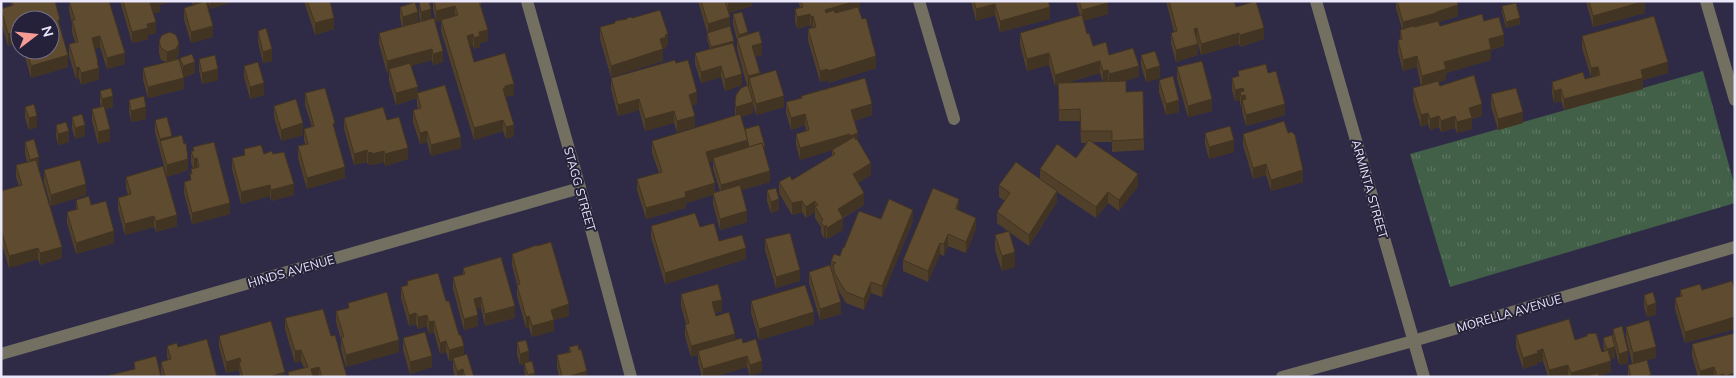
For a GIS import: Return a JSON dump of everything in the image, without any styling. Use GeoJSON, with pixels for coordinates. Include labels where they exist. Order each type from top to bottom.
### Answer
{"type":"FeatureCollection","features":[{"type":"Feature","properties":{"kind":"street","name":"STAGG STREET"},"geometry":{"type":"LineString","coordinates":[[527,1],[631,377]]}},
{"type":"Feature","properties":{"kind":"street"},"geometry":{"type":"LineString","coordinates":[[919,1],[954,119]]}},
{"type":"Feature","properties":{"kind":"street","name":"ARMINTA STREET"},"geometry":{"type":"LineString","coordinates":[[1316,1],[1424,377]]}},
{"type":"Feature","properties":{"kind":"street"},"geometry":{"type":"LineString","coordinates":[[1706,1],[1735,100]]}},
{"type":"Feature","properties":{"kind":"street","name":"HINDS AVENUE"},"geometry":{"type":"LineString","coordinates":[[1,354],[580,188]]}},
{"type":"Feature","properties":{"kind":"street","name":"MORELLA AVENUE"},"geometry":{"type":"LineString","coordinates":[[1282,377],[1735,247]]}},
{"type":"Feature","properties":{"kind":"green space"},"geometry":{"type":"Polygon","coordinates":[[[1703,71],[1735,187],[1735,203],[1450,287],[1410,154],[1703,71]]]}},
{"type":"Feature","properties":{"kind":"building"},"geometry":{"type":"Polygon","coordinates":[[[12,1],[55,1],[57,10],[10,10],[10,34],[8,34],[1,9],[13,5],[12,1]]]}},
{"type":"Feature","properties":{"kind":"building"},"geometry":{"type":"Polygon","coordinates":[[[69,1],[109,1],[125,53],[107,58],[100,36],[92,38],[99,68],[81,73],[79,67],[76,68],[69,44],[78,42],[72,20],[75,20],[69,1]]]}},
{"type":"Feature","properties":{"kind":"building"},"geometry":{"type":"Polygon","coordinates":[[[123,1],[157,1],[150,3],[156,22],[147,24],[148,28],[132,32],[123,1]]]}},
{"type":"Feature","properties":{"kind":"building"},"geometry":{"type":"Polygon","coordinates":[[[206,1],[213,26],[191,32],[184,8],[206,1]]]}},
{"type":"Feature","properties":{"kind":"building"},"geometry":{"type":"Polygon","coordinates":[[[307,1],[330,1],[334,18],[315,23],[307,1]]]}},
{"type":"Feature","properties":{"kind":"building"},"geometry":{"type":"Polygon","coordinates":[[[429,1],[431,9],[421,12],[419,2],[429,1]]]}},
{"type":"Feature","properties":{"kind":"building"},"geometry":{"type":"Polygon","coordinates":[[[434,1],[479,1],[488,30],[479,32],[480,36],[474,38],[473,34],[467,36],[474,62],[505,53],[514,84],[505,86],[503,89],[514,125],[506,127],[503,120],[474,128],[441,20],[458,15],[455,6],[436,11],[434,1]]]}},
{"type":"Feature","properties":{"kind":"building"},"geometry":{"type":"Polygon","coordinates":[[[701,1],[725,1],[730,17],[708,24],[701,1]]]}},
{"type":"Feature","properties":{"kind":"building"},"geometry":{"type":"Polygon","coordinates":[[[801,1],[856,1],[825,10],[826,13],[834,10],[835,13],[858,7],[862,19],[866,18],[876,56],[828,71],[828,69],[820,71],[808,29],[816,27],[813,16],[811,17],[810,14],[797,17],[795,9],[803,7],[801,1]]]}},
{"type":"Feature","properties":{"kind":"building"},"geometry":{"type":"Polygon","coordinates":[[[974,1],[1048,1],[1050,7],[1000,21],[995,4],[976,9],[974,1]]]}},
{"type":"Feature","properties":{"kind":"building"},"geometry":{"type":"Polygon","coordinates":[[[1079,1],[1108,1],[1108,3],[1082,10],[1079,1]]]}},
{"type":"Feature","properties":{"kind":"building"},"geometry":{"type":"Polygon","coordinates":[[[1169,1],[1234,1],[1236,7],[1256,1],[1264,28],[1201,44],[1197,28],[1194,29],[1198,44],[1176,50],[1171,33],[1177,31],[1169,1]]]}},
{"type":"Feature","properties":{"kind":"building"},"geometry":{"type":"Polygon","coordinates":[[[1397,1],[1457,1],[1458,5],[1403,22],[1397,1]]]}},
{"type":"Feature","properties":{"kind":"building"},"geometry":{"type":"Polygon","coordinates":[[[1589,1],[1645,1],[1593,16],[1589,1]]]}},
{"type":"Feature","properties":{"kind":"building"},"geometry":{"type":"Polygon","coordinates":[[[415,2],[418,12],[403,17],[400,7],[415,2]]]}},
{"type":"Feature","properties":{"kind":"building"},"geometry":{"type":"Polygon","coordinates":[[[1516,3],[1520,18],[1506,22],[1502,6],[1516,3]]]}},
{"type":"Feature","properties":{"kind":"building"},"geometry":{"type":"Polygon","coordinates":[[[660,10],[668,34],[660,39],[663,49],[611,66],[600,27],[615,23],[615,21],[660,10]]]}},
{"type":"Feature","properties":{"kind":"building"},"geometry":{"type":"Polygon","coordinates":[[[742,12],[748,32],[739,35],[733,14],[742,12]]]}},
{"type":"Feature","properties":{"kind":"building"},"geometry":{"type":"Polygon","coordinates":[[[1482,14],[1484,21],[1499,17],[1504,35],[1489,39],[1491,49],[1444,62],[1446,69],[1422,76],[1417,56],[1403,60],[1398,40],[1402,39],[1400,30],[1438,21],[1440,26],[1482,14]]]}},
{"type":"Feature","properties":{"kind":"building"},"geometry":{"type":"Polygon","coordinates":[[[1082,15],[1087,34],[1089,33],[1093,46],[1106,42],[1109,55],[1133,48],[1139,66],[1109,74],[1108,70],[1103,71],[1100,61],[1055,75],[1049,53],[1027,59],[1020,33],[1082,15]]]}},
{"type":"Feature","properties":{"kind":"building"},"geometry":{"type":"Polygon","coordinates":[[[1654,16],[1668,62],[1641,70],[1643,78],[1564,99],[1561,89],[1554,91],[1552,82],[1583,72],[1585,79],[1600,75],[1598,67],[1591,68],[1582,36],[1654,16]]]}},
{"type":"Feature","properties":{"kind":"building"},"geometry":{"type":"Polygon","coordinates":[[[434,18],[443,51],[433,54],[432,49],[387,61],[379,33],[434,18]]]}},
{"type":"Feature","properties":{"kind":"building"},"geometry":{"type":"Polygon","coordinates":[[[730,26],[734,41],[711,47],[707,33],[730,26]]]}},
{"type":"Feature","properties":{"kind":"building"},"geometry":{"type":"Polygon","coordinates":[[[60,27],[68,55],[60,57],[60,27]]]}},
{"type":"Feature","properties":{"kind":"building"},"geometry":{"type":"Polygon","coordinates":[[[266,28],[272,49],[263,52],[258,31],[266,28]]]}},
{"type":"Feature","properties":{"kind":"building"},"geometry":{"type":"Polygon","coordinates":[[[759,31],[762,43],[752,46],[760,73],[748,76],[737,38],[759,31]]]}},
{"type":"Feature","properties":{"kind":"building"},"geometry":{"type":"Polygon","coordinates":[[[170,32],[176,35],[179,43],[176,49],[167,52],[161,48],[159,41],[162,35],[170,32]]]}},
{"type":"Feature","properties":{"kind":"building"},"geometry":{"type":"Polygon","coordinates":[[[733,43],[742,74],[725,79],[721,66],[701,72],[695,53],[733,43]]]}},
{"type":"Feature","properties":{"kind":"building"},"geometry":{"type":"Polygon","coordinates":[[[1155,51],[1160,66],[1146,70],[1141,55],[1155,51]]]}},
{"type":"Feature","properties":{"kind":"building"},"geometry":{"type":"Polygon","coordinates":[[[192,54],[195,62],[183,66],[180,58],[192,54]]]}},
{"type":"Feature","properties":{"kind":"building"},"geometry":{"type":"Polygon","coordinates":[[[215,55],[218,69],[202,73],[199,59],[215,55]]]}},
{"type":"Feature","properties":{"kind":"building"},"geometry":{"type":"Polygon","coordinates":[[[179,59],[184,78],[148,87],[143,68],[179,59]]]}},
{"type":"Feature","properties":{"kind":"building"},"geometry":{"type":"Polygon","coordinates":[[[29,60],[51,60],[31,66],[29,60]]]}},
{"type":"Feature","properties":{"kind":"building"},"geometry":{"type":"Polygon","coordinates":[[[675,60],[676,63],[688,60],[697,92],[689,95],[695,116],[677,121],[674,111],[645,119],[639,99],[618,105],[611,78],[675,60]]]}},
{"type":"Feature","properties":{"kind":"building"},"geometry":{"type":"Polygon","coordinates":[[[1202,61],[1212,99],[1188,106],[1177,67],[1202,61]]]}},
{"type":"Feature","properties":{"kind":"building"},"geometry":{"type":"Polygon","coordinates":[[[258,62],[264,83],[250,87],[244,66],[258,62]]]}},
{"type":"Feature","properties":{"kind":"building"},"geometry":{"type":"Polygon","coordinates":[[[410,63],[418,87],[396,93],[389,69],[410,63]]]}},
{"type":"Feature","properties":{"kind":"building"},"geometry":{"type":"Polygon","coordinates":[[[1266,64],[1268,73],[1276,71],[1285,104],[1246,115],[1242,100],[1246,99],[1245,95],[1241,96],[1240,92],[1244,91],[1243,88],[1235,90],[1232,78],[1239,76],[1238,71],[1266,64]]]}},
{"type":"Feature","properties":{"kind":"building"},"geometry":{"type":"Polygon","coordinates":[[[776,70],[784,96],[756,104],[749,78],[776,70]]]}},
{"type":"Feature","properties":{"kind":"building"},"geometry":{"type":"Polygon","coordinates":[[[1474,75],[1482,104],[1469,108],[1472,118],[1457,122],[1455,116],[1441,121],[1439,116],[1430,119],[1428,113],[1421,115],[1413,88],[1438,81],[1440,86],[1474,75]]]}},
{"type":"Feature","properties":{"kind":"building"},"geometry":{"type":"Polygon","coordinates":[[[1173,76],[1179,100],[1166,104],[1159,80],[1173,76]]]}},
{"type":"Feature","properties":{"kind":"building"},"geometry":{"type":"Polygon","coordinates":[[[865,78],[872,104],[851,110],[858,133],[800,148],[796,134],[809,130],[805,114],[791,118],[786,102],[865,78]]]}},
{"type":"Feature","properties":{"kind":"building"},"geometry":{"type":"Polygon","coordinates":[[[1126,81],[1126,92],[1143,91],[1144,139],[1112,141],[1112,131],[1081,131],[1080,109],[1059,110],[1058,83],[1126,81]]]}},
{"type":"Feature","properties":{"kind":"building"},"geometry":{"type":"Polygon","coordinates":[[[445,85],[461,137],[431,145],[427,131],[420,133],[413,110],[421,108],[417,93],[445,85]]]}},
{"type":"Feature","properties":{"kind":"building"},"geometry":{"type":"Polygon","coordinates":[[[748,85],[753,102],[736,107],[736,95],[741,88],[748,85]]]}},
{"type":"Feature","properties":{"kind":"building"},"geometry":{"type":"Polygon","coordinates":[[[111,88],[113,96],[102,99],[100,91],[111,88]]]}},
{"type":"Feature","properties":{"kind":"building"},"geometry":{"type":"Polygon","coordinates":[[[325,88],[345,167],[307,178],[298,146],[308,144],[304,129],[314,126],[305,93],[325,88]]]}},
{"type":"Feature","properties":{"kind":"building"},"geometry":{"type":"Polygon","coordinates":[[[1516,88],[1523,112],[1498,119],[1491,94],[1516,88]]]}},
{"type":"Feature","properties":{"kind":"building"},"geometry":{"type":"Polygon","coordinates":[[[144,96],[146,107],[131,111],[129,100],[144,96]]]}},
{"type":"Feature","properties":{"kind":"building"},"geometry":{"type":"Polygon","coordinates":[[[296,99],[303,123],[281,130],[274,106],[296,99]]]}},
{"type":"Feature","properties":{"kind":"building"},"geometry":{"type":"Polygon","coordinates":[[[34,104],[37,116],[29,118],[25,107],[34,104]]]}},
{"type":"Feature","properties":{"kind":"building"},"geometry":{"type":"Polygon","coordinates":[[[104,106],[110,129],[98,132],[92,109],[104,106]]]}},
{"type":"Feature","properties":{"kind":"building"},"geometry":{"type":"Polygon","coordinates":[[[383,107],[387,120],[399,117],[408,148],[385,154],[384,151],[372,154],[372,152],[368,153],[367,150],[354,154],[344,118],[383,107]]]}},
{"type":"Feature","properties":{"kind":"building"},"geometry":{"type":"Polygon","coordinates":[[[82,114],[85,125],[75,128],[72,117],[82,114]]]}},
{"type":"Feature","properties":{"kind":"building"},"geometry":{"type":"Polygon","coordinates":[[[740,114],[748,140],[706,152],[715,183],[685,192],[686,197],[646,208],[637,179],[662,172],[652,141],[740,114]]]}},
{"type":"Feature","properties":{"kind":"building"},"geometry":{"type":"Polygon","coordinates":[[[167,117],[172,136],[160,139],[155,120],[167,117]]]}},
{"type":"Feature","properties":{"kind":"building"},"geometry":{"type":"Polygon","coordinates":[[[1284,121],[1288,133],[1292,132],[1295,135],[1303,170],[1271,180],[1266,164],[1253,168],[1243,134],[1284,121]]]}},
{"type":"Feature","properties":{"kind":"building"},"geometry":{"type":"Polygon","coordinates":[[[66,122],[69,131],[58,134],[56,125],[66,122]]]}},
{"type":"Feature","properties":{"kind":"building"},"geometry":{"type":"Polygon","coordinates":[[[759,125],[765,146],[763,147],[762,143],[749,147],[745,129],[759,125]]]}},
{"type":"Feature","properties":{"kind":"building"},"geometry":{"type":"Polygon","coordinates":[[[1230,126],[1234,140],[1209,147],[1205,133],[1230,126]]]}},
{"type":"Feature","properties":{"kind":"building"},"geometry":{"type":"Polygon","coordinates":[[[182,135],[184,144],[186,143],[188,159],[167,165],[160,141],[182,135]]]}},
{"type":"Feature","properties":{"kind":"building"},"geometry":{"type":"Polygon","coordinates":[[[854,137],[871,163],[853,174],[864,193],[838,209],[843,218],[827,228],[821,222],[823,220],[815,206],[818,205],[815,201],[806,207],[802,201],[792,203],[779,182],[790,176],[792,180],[835,154],[832,150],[854,137]]]}},
{"type":"Feature","properties":{"kind":"building"},"geometry":{"type":"Polygon","coordinates":[[[34,139],[39,157],[30,160],[25,142],[34,139]]]}},
{"type":"Feature","properties":{"kind":"building"},"geometry":{"type":"Polygon","coordinates":[[[1089,140],[1138,174],[1119,200],[1108,192],[1096,207],[1040,169],[1057,144],[1076,158],[1089,140]]]}},
{"type":"Feature","properties":{"kind":"building"},"geometry":{"type":"Polygon","coordinates":[[[214,142],[230,203],[192,213],[184,182],[191,180],[191,169],[199,167],[197,158],[194,159],[191,151],[194,151],[193,147],[214,142]]]}},
{"type":"Feature","properties":{"kind":"building"},"geometry":{"type":"Polygon","coordinates":[[[762,143],[770,171],[721,185],[713,158],[762,143]]]}},
{"type":"Feature","properties":{"kind":"building"},"geometry":{"type":"Polygon","coordinates":[[[261,145],[264,154],[272,151],[273,154],[284,152],[294,184],[271,190],[270,185],[241,192],[232,158],[245,155],[244,149],[261,145]]]}},
{"type":"Feature","properties":{"kind":"building"},"geometry":{"type":"Polygon","coordinates":[[[36,160],[62,247],[40,253],[38,248],[9,256],[1,230],[1,191],[22,185],[16,165],[36,160]]]}},
{"type":"Feature","properties":{"kind":"building"},"geometry":{"type":"Polygon","coordinates":[[[80,160],[86,184],[51,195],[44,170],[80,160]]]}},
{"type":"Feature","properties":{"kind":"building"},"geometry":{"type":"Polygon","coordinates":[[[1016,162],[1057,191],[1029,235],[997,212],[1010,193],[999,185],[1016,162]]]}},
{"type":"Feature","properties":{"kind":"building"},"geometry":{"type":"Polygon","coordinates":[[[163,166],[177,215],[156,221],[154,216],[125,224],[118,198],[131,194],[126,177],[163,166]]]}},
{"type":"Feature","properties":{"kind":"building"},"geometry":{"type":"Polygon","coordinates":[[[740,185],[747,211],[720,219],[713,193],[740,185]]]}},
{"type":"Feature","properties":{"kind":"building"},"geometry":{"type":"Polygon","coordinates":[[[776,188],[779,199],[771,202],[767,190],[776,188]]]}},
{"type":"Feature","properties":{"kind":"building"},"geometry":{"type":"Polygon","coordinates":[[[933,188],[959,199],[956,209],[976,218],[966,242],[948,234],[944,244],[940,243],[928,271],[903,260],[933,188]]]}},
{"type":"Feature","properties":{"kind":"building"},"geometry":{"type":"Polygon","coordinates":[[[89,196],[91,205],[106,201],[114,231],[76,243],[67,212],[78,209],[76,200],[89,196]]]}},
{"type":"Feature","properties":{"kind":"building"},"geometry":{"type":"Polygon","coordinates":[[[889,199],[913,210],[882,286],[871,282],[864,299],[846,292],[835,274],[833,265],[836,263],[831,261],[834,254],[840,256],[859,211],[881,219],[889,199]]]}},
{"type":"Feature","properties":{"kind":"building"},"geometry":{"type":"Polygon","coordinates":[[[695,213],[700,227],[714,223],[719,241],[742,235],[746,248],[665,273],[651,226],[695,213]]]}},
{"type":"Feature","properties":{"kind":"building"},"geometry":{"type":"Polygon","coordinates":[[[1009,231],[1015,252],[1002,256],[995,235],[1009,231]]]}},
{"type":"Feature","properties":{"kind":"building"},"geometry":{"type":"Polygon","coordinates":[[[790,233],[800,270],[776,277],[765,239],[790,233]]]}},
{"type":"Feature","properties":{"kind":"building"},"geometry":{"type":"Polygon","coordinates":[[[551,242],[569,304],[551,310],[554,320],[532,326],[529,316],[526,317],[517,285],[520,284],[512,254],[551,242]]]}},
{"type":"Feature","properties":{"kind":"building"},"geometry":{"type":"Polygon","coordinates":[[[501,257],[515,306],[485,314],[481,297],[474,299],[478,315],[464,319],[453,277],[465,274],[463,268],[501,257]]]}},
{"type":"Feature","properties":{"kind":"building"},"geometry":{"type":"Polygon","coordinates":[[[830,265],[841,302],[820,309],[809,272],[830,265]]]}},
{"type":"Feature","properties":{"kind":"building"},"geometry":{"type":"Polygon","coordinates":[[[438,273],[446,301],[449,301],[464,346],[449,350],[446,341],[440,343],[434,321],[429,322],[427,315],[418,317],[416,313],[409,315],[401,287],[408,285],[407,281],[438,273]]]}},
{"type":"Feature","properties":{"kind":"building"},"geometry":{"type":"Polygon","coordinates":[[[1732,281],[1735,290],[1735,317],[1685,332],[1675,298],[1682,296],[1680,290],[1700,284],[1702,290],[1732,281]]]}},
{"type":"Feature","properties":{"kind":"building"},"geometry":{"type":"Polygon","coordinates":[[[718,284],[722,300],[712,302],[716,316],[729,312],[735,334],[691,346],[685,325],[689,323],[681,294],[718,284]]]}},
{"type":"Feature","properties":{"kind":"building"},"geometry":{"type":"Polygon","coordinates":[[[805,285],[814,312],[759,329],[751,301],[805,285]]]}},
{"type":"Feature","properties":{"kind":"building"},"geometry":{"type":"Polygon","coordinates":[[[387,292],[399,340],[346,355],[341,337],[344,337],[336,311],[349,308],[348,303],[387,292]]]}},
{"type":"Feature","properties":{"kind":"building"},"geometry":{"type":"Polygon","coordinates":[[[1653,292],[1656,303],[1647,306],[1644,295],[1653,292]]]}},
{"type":"Feature","properties":{"kind":"building"},"geometry":{"type":"Polygon","coordinates":[[[323,309],[331,336],[335,335],[347,377],[322,377],[319,367],[311,369],[313,377],[289,377],[288,372],[308,367],[301,350],[295,351],[285,318],[323,309]]]}},
{"type":"Feature","properties":{"kind":"building"},"geometry":{"type":"Polygon","coordinates":[[[1569,319],[1575,340],[1587,336],[1587,334],[1596,333],[1602,352],[1608,350],[1611,361],[1571,373],[1568,365],[1549,370],[1543,349],[1537,351],[1538,353],[1523,358],[1516,335],[1569,319]]]}},
{"type":"Feature","properties":{"kind":"building"},"geometry":{"type":"Polygon","coordinates":[[[1649,320],[1656,347],[1633,353],[1626,327],[1649,320]]]}},
{"type":"Feature","properties":{"kind":"building"},"geometry":{"type":"Polygon","coordinates":[[[271,321],[285,372],[269,377],[243,377],[239,363],[241,362],[240,358],[226,362],[219,336],[271,321]]]}},
{"type":"Feature","properties":{"kind":"building"},"geometry":{"type":"Polygon","coordinates":[[[1622,326],[1628,351],[1619,354],[1613,329],[1622,326]]]}},
{"type":"Feature","properties":{"kind":"building"},"geometry":{"type":"Polygon","coordinates":[[[425,332],[432,356],[410,362],[403,338],[425,332]]]}},
{"type":"Feature","properties":{"kind":"building"},"geometry":{"type":"Polygon","coordinates":[[[1735,333],[1735,373],[1717,376],[1714,367],[1700,371],[1692,344],[1735,333]]]}},
{"type":"Feature","properties":{"kind":"building"},"geometry":{"type":"Polygon","coordinates":[[[1612,335],[1615,347],[1607,349],[1603,338],[1612,335]]]}},
{"type":"Feature","properties":{"kind":"building"},"geometry":{"type":"Polygon","coordinates":[[[742,338],[743,343],[756,339],[762,361],[750,365],[747,356],[703,369],[698,351],[742,338]]]}},
{"type":"Feature","properties":{"kind":"building"},"geometry":{"type":"Polygon","coordinates":[[[207,339],[217,377],[165,377],[161,362],[171,359],[167,346],[177,343],[178,347],[207,339]]]}},
{"type":"Feature","properties":{"kind":"building"},"geometry":{"type":"Polygon","coordinates":[[[526,340],[529,351],[520,354],[517,342],[526,340]]]}},
{"type":"Feature","properties":{"kind":"building"},"geometry":{"type":"Polygon","coordinates":[[[578,345],[579,350],[581,349],[587,371],[562,377],[557,355],[571,352],[569,347],[578,345]]]}},
{"type":"Feature","properties":{"kind":"building"},"geometry":{"type":"Polygon","coordinates":[[[467,354],[474,377],[465,377],[463,369],[457,371],[453,358],[467,354]]]}},
{"type":"Feature","properties":{"kind":"building"},"geometry":{"type":"Polygon","coordinates":[[[156,356],[161,377],[106,377],[135,369],[134,362],[156,356]]]}},
{"type":"Feature","properties":{"kind":"building"},"geometry":{"type":"Polygon","coordinates":[[[1647,360],[1651,375],[1631,377],[1628,365],[1647,360]]]}},
{"type":"Feature","properties":{"kind":"building"},"geometry":{"type":"Polygon","coordinates":[[[532,361],[535,373],[528,375],[524,363],[532,361]]]}},
{"type":"Feature","properties":{"kind":"building"},"geometry":{"type":"Polygon","coordinates":[[[1598,373],[1599,377],[1586,376],[1598,373]]]}}]}
